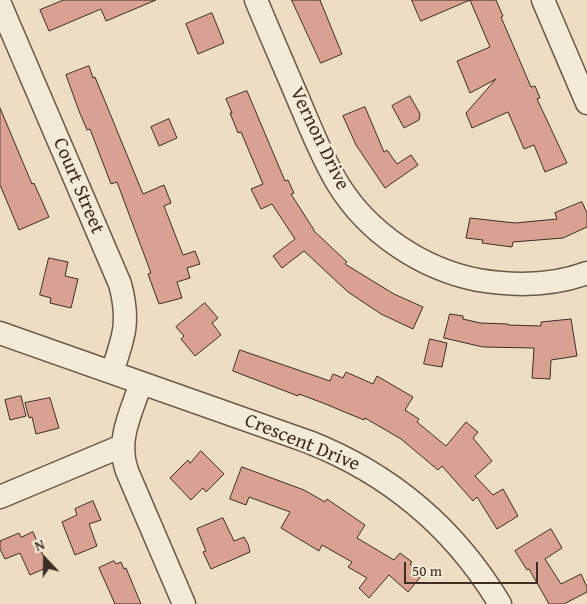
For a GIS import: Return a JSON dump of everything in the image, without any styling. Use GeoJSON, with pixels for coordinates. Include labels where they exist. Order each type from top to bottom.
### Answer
{"type":"FeatureCollection","features":[{"type":"Feature","properties":{"kind":"street","name":"Vernon Drive"},"geometry":{"type":"LineString","coordinates":[[256,0],[324,160],[351,202],[386,237],[416,257],[446,271],[493,282],[512,284],[549,282],[587,273]]}},
{"type":"Feature","properties":{"kind":"street"},"geometry":{"type":"LineString","coordinates":[[543,0],[587,103]]}},
{"type":"Feature","properties":{"kind":"street","name":"Court Street"},"geometry":{"type":"LineString","coordinates":[[0,4],[120,284],[126,311],[125,329],[112,372]]}},
{"type":"Feature","properties":{"kind":"street","name":"Crescent Drive"},"geometry":{"type":"LineString","coordinates":[[0,333],[320,447],[375,474],[438,524],[474,565],[500,604]]}},
{"type":"Feature","properties":{"kind":"street"},"geometry":{"type":"LineString","coordinates":[[141,383],[123,436],[122,446],[127,471],[184,604]]}},
{"type":"Feature","properties":{"kind":"street"},"geometry":{"type":"LineString","coordinates":[[0,497],[122,446]]}},
{"type":"Feature","properties":{"kind":"building"},"geometry":{"type":"Polygon","coordinates":[[[64,0],[156,0],[106,21],[101,9],[49,31],[40,10],[64,0]]]}},
{"type":"Feature","properties":{"kind":"building"},"geometry":{"type":"Polygon","coordinates":[[[292,0],[320,0],[342,54],[321,63],[292,0]]]}},
{"type":"Feature","properties":{"kind":"building"},"geometry":{"type":"Polygon","coordinates":[[[412,0],[470,0],[421,21],[412,0]]]}},
{"type":"Feature","properties":{"kind":"building"},"geometry":{"type":"Polygon","coordinates":[[[470,0],[496,0],[503,16],[501,17],[531,87],[535,86],[540,98],[537,99],[567,163],[545,172],[534,145],[524,149],[508,112],[472,128],[466,113],[496,79],[470,93],[457,61],[490,47],[470,0]]]}},
{"type":"Feature","properties":{"kind":"building"},"geometry":{"type":"Polygon","coordinates":[[[212,13],[224,43],[198,54],[186,24],[212,13]]]}},
{"type":"Feature","properties":{"kind":"building"},"geometry":{"type":"Polygon","coordinates":[[[89,66],[143,194],[164,185],[171,203],[164,206],[183,255],[195,251],[200,264],[187,268],[190,278],[177,282],[182,298],[159,304],[148,274],[151,273],[117,182],[111,184],[90,129],[87,130],[79,111],[66,75],[89,66]]]}},
{"type":"Feature","properties":{"kind":"building"},"geometry":{"type":"Polygon","coordinates":[[[247,91],[285,181],[288,180],[294,193],[291,194],[313,230],[347,262],[345,264],[394,294],[423,307],[413,329],[381,314],[348,292],[304,251],[282,268],[273,256],[295,239],[272,204],[261,209],[251,189],[263,184],[241,132],[238,133],[226,99],[247,91]]]}},
{"type":"Feature","properties":{"kind":"building"},"geometry":{"type":"Polygon","coordinates":[[[410,96],[420,114],[419,120],[404,128],[392,106],[410,96]]]}},
{"type":"Feature","properties":{"kind":"building"},"geometry":{"type":"Polygon","coordinates":[[[365,107],[384,152],[387,150],[397,164],[411,155],[418,165],[385,188],[356,145],[343,116],[365,107]]]}},
{"type":"Feature","properties":{"kind":"building"},"geometry":{"type":"Polygon","coordinates":[[[0,108],[32,184],[34,183],[49,217],[19,230],[0,185],[0,108]]]}},
{"type":"Feature","properties":{"kind":"building"},"geometry":{"type":"Polygon","coordinates":[[[169,119],[177,138],[159,146],[151,127],[169,119]]]}},
{"type":"Feature","properties":{"kind":"building"},"geometry":{"type":"Polygon","coordinates":[[[582,202],[587,213],[587,227],[563,238],[513,242],[512,247],[482,243],[483,240],[466,238],[470,218],[515,223],[557,219],[555,213],[582,202]]]}},
{"type":"Feature","properties":{"kind":"building"},"geometry":{"type":"Polygon","coordinates":[[[49,258],[68,262],[65,276],[78,279],[71,308],[50,303],[51,298],[40,295],[49,258]]]}},
{"type":"Feature","properties":{"kind":"building"},"geometry":{"type":"Polygon","coordinates":[[[205,303],[218,318],[212,323],[221,335],[195,356],[181,339],[184,336],[176,327],[205,303]]]}},
{"type":"Feature","properties":{"kind":"building"},"geometry":{"type":"Polygon","coordinates":[[[450,314],[463,316],[463,319],[480,323],[508,325],[541,326],[541,322],[571,319],[577,356],[551,360],[550,379],[532,378],[534,348],[483,347],[444,338],[450,314]]]}},
{"type":"Feature","properties":{"kind":"building"},"geometry":{"type":"Polygon","coordinates":[[[430,339],[447,343],[442,367],[424,364],[430,339]]]}},
{"type":"Feature","properties":{"kind":"building"},"geometry":{"type":"Polygon","coordinates":[[[240,350],[330,381],[333,374],[343,378],[346,372],[373,384],[377,376],[413,397],[405,410],[419,419],[417,422],[446,446],[466,422],[478,432],[473,438],[492,461],[475,476],[493,495],[503,489],[518,516],[497,529],[477,497],[473,501],[442,466],[438,470],[401,439],[365,418],[364,420],[299,394],[298,396],[233,371],[240,350]]]}},
{"type":"Feature","properties":{"kind":"building"},"geometry":{"type":"Polygon","coordinates":[[[21,396],[26,416],[10,420],[5,400],[21,396]]]}},
{"type":"Feature","properties":{"kind":"building"},"geometry":{"type":"Polygon","coordinates":[[[50,398],[59,428],[36,434],[32,417],[29,418],[25,403],[50,398]]]}},
{"type":"Feature","properties":{"kind":"building"},"geometry":{"type":"Polygon","coordinates":[[[201,451],[224,474],[206,492],[203,488],[191,500],[170,478],[188,460],[190,463],[201,451]]]}},
{"type":"Feature","properties":{"kind":"building"},"geometry":{"type":"Polygon","coordinates":[[[242,467],[304,490],[325,502],[327,499],[365,525],[357,538],[394,560],[400,553],[423,574],[408,592],[389,575],[369,598],[359,588],[367,578],[348,567],[352,562],[322,545],[319,551],[281,528],[290,512],[249,497],[246,505],[230,499],[242,467]]]}},
{"type":"Feature","properties":{"kind":"building"},"geometry":{"type":"Polygon","coordinates":[[[93,501],[101,520],[89,524],[97,546],[75,555],[62,522],[77,515],[75,509],[93,501]]]}},
{"type":"Feature","properties":{"kind":"building"},"geometry":{"type":"Polygon","coordinates":[[[223,518],[234,541],[244,537],[250,552],[211,569],[203,552],[206,551],[197,529],[223,518]]]}},
{"type":"Feature","properties":{"kind":"building"},"geometry":{"type":"Polygon","coordinates":[[[551,529],[562,548],[545,559],[561,584],[581,574],[587,587],[587,592],[564,604],[549,604],[529,569],[527,570],[515,551],[551,529]]]}},
{"type":"Feature","properties":{"kind":"building"},"geometry":{"type":"Polygon","coordinates":[[[33,532],[48,567],[30,575],[20,553],[5,559],[0,549],[0,541],[19,533],[21,537],[33,532]]]}},
{"type":"Feature","properties":{"kind":"building"},"geometry":{"type":"Polygon","coordinates":[[[114,561],[116,564],[121,562],[124,569],[126,568],[141,604],[115,604],[99,568],[114,561]]]}}]}
